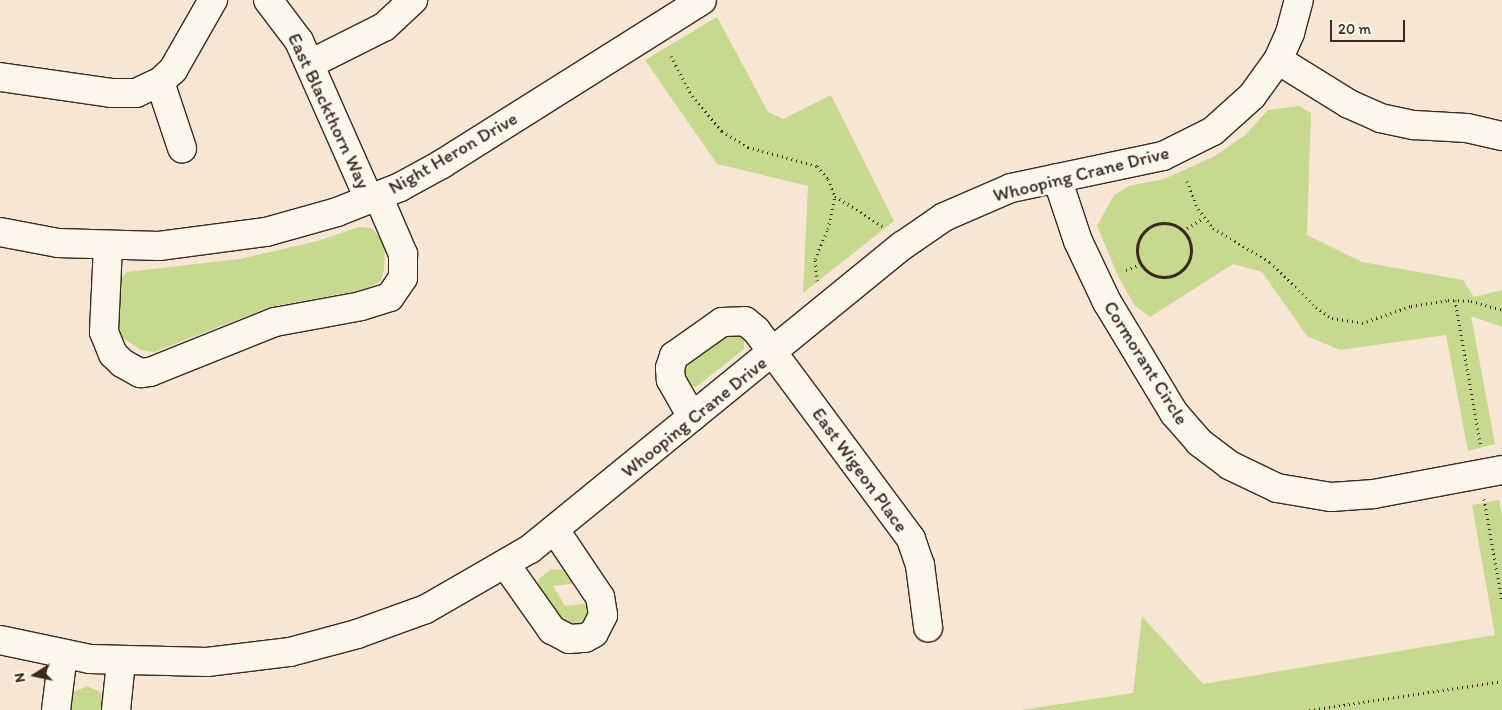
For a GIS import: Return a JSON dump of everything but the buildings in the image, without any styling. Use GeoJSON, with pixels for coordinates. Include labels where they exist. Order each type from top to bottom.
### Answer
{"type":"FeatureCollection","features":[{"type":"Feature","properties":{"kind":"street"},"geometry":{"type":"LineString","coordinates":[[0,77],[124,94],[160,82],[180,60],[213,0]]}},
{"type":"Feature","properties":{"kind":"street","name":"East Blackthorn Way"},"geometry":{"type":"LineString","coordinates":[[108,246],[104,332],[113,354],[122,363],[140,373],[150,372],[275,322],[361,306],[390,297],[403,278],[402,254],[299,41],[268,0]]}},
{"type":"Feature","properties":{"kind":"street"},"geometry":{"type":"LineString","coordinates":[[310,64],[384,27],[413,0]]}},
{"type":"Feature","properties":{"kind":"street","name":"Whooping Crane Drive"},"geometry":{"type":"LineString","coordinates":[[0,640],[63,654],[122,662],[246,659],[324,643],[426,609],[506,564],[555,530],[692,417],[773,354],[902,246],[944,217],[1011,188],[1163,156],[1199,140],[1252,96],[1278,60],[1290,33],[1298,0]]}},
{"type":"Feature","properties":{"kind":"street","name":"Night Heron Drive"},"geometry":{"type":"LineString","coordinates":[[0,232],[58,243],[108,246],[187,244],[266,232],[313,220],[374,198],[442,164],[699,1]]}},
{"type":"Feature","properties":{"kind":"street"},"geometry":{"type":"LineString","coordinates":[[1278,60],[1349,104],[1380,118],[1414,126],[1466,128],[1502,136]]}},
{"type":"Feature","properties":{"kind":"street"},"geometry":{"type":"LineString","coordinates":[[160,82],[182,148]]}},
{"type":"Feature","properties":{"kind":"street","name":"Cormorant Circle"},"geometry":{"type":"LineString","coordinates":[[1057,178],[1078,241],[1107,302],[1174,413],[1199,442],[1229,465],[1277,488],[1331,498],[1374,494],[1502,470]]}},
{"type":"Feature","properties":{"kind":"street","name":"East Wigeon Place"},"geometry":{"type":"LineString","coordinates":[[692,417],[671,380],[670,368],[674,356],[684,346],[722,322],[735,319],[745,321],[756,330],[911,539],[920,565],[928,627]]}},
{"type":"Feature","properties":{"kind":"street"},"geometry":{"type":"LineString","coordinates":[[506,564],[552,630],[569,639],[585,638],[594,633],[604,615],[600,597],[555,530]]}},
{"type":"Feature","properties":{"kind":"street"},"geometry":{"type":"LineString","coordinates":[[56,710],[63,654]]}},
{"type":"Feature","properties":{"kind":"street"},"geometry":{"type":"LineString","coordinates":[[116,710],[122,662]]}},
{"type":"Feature","properties":{"kind":"path"},"geometry":{"type":"LineString","coordinates":[[671,56],[692,96],[718,127],[748,147],[817,166],[828,179],[835,196],[828,229],[815,260],[818,286]]}},
{"type":"Feature","properties":{"kind":"path"},"geometry":{"type":"LineString","coordinates":[[1187,181],[1203,218],[1221,235],[1270,262],[1316,306],[1342,322],[1371,321],[1411,306],[1455,300],[1502,310]]}},
{"type":"Feature","properties":{"kind":"path"},"geometry":{"type":"LineString","coordinates":[[835,196],[886,229]]}},
{"type":"Feature","properties":{"kind":"path"},"geometry":{"type":"LineString","coordinates":[[1183,230],[1203,218]]}},
{"type":"Feature","properties":{"kind":"path"},"geometry":{"type":"LineString","coordinates":[[1170,223],[1183,230],[1192,252],[1181,272],[1159,277],[1140,264],[1137,249],[1148,229],[1170,223]]}},
{"type":"Feature","properties":{"kind":"path"},"geometry":{"type":"LineString","coordinates":[[1126,270],[1140,264]]}},
{"type":"Feature","properties":{"kind":"path"},"geometry":{"type":"LineString","coordinates":[[1455,300],[1482,452]]}},
{"type":"Feature","properties":{"kind":"path"},"geometry":{"type":"LineString","coordinates":[[1483,493],[1502,601]]}},
{"type":"Feature","properties":{"kind":"path"},"geometry":{"type":"LineString","coordinates":[[1309,710],[1502,681]]}},
{"type":"Feature","properties":{"kind":"green space"},"geometry":{"type":"Polygon","coordinates":[[[717,17],[768,112],[783,119],[831,95],[894,221],[803,293],[808,186],[717,164],[645,60],[717,17]]]}},
{"type":"Feature","properties":{"kind":"green space"},"geometry":{"type":"Polygon","coordinates":[[[1299,106],[1311,113],[1307,235],[1362,262],[1463,280],[1474,297],[1502,290],[1502,327],[1471,316],[1495,444],[1468,451],[1446,335],[1340,350],[1307,336],[1262,272],[1233,264],[1150,317],[1135,306],[1119,278],[1097,226],[1114,195],[1129,186],[1164,179],[1215,156],[1245,135],[1268,110],[1299,106]]]}},
{"type":"Feature","properties":{"kind":"green space"},"geometry":{"type":"Polygon","coordinates":[[[359,227],[371,228],[385,243],[384,270],[381,280],[374,285],[362,290],[270,307],[154,352],[141,350],[121,337],[117,329],[116,295],[120,279],[127,272],[240,259],[318,241],[359,227]]]}},
{"type":"Feature","properties":{"kind":"green space"},"geometry":{"type":"Polygon","coordinates":[[[737,331],[744,336],[744,349],[696,387],[685,384],[682,367],[728,333],[737,331]]]}},
{"type":"Feature","properties":{"kind":"green space"},"geometry":{"type":"Polygon","coordinates":[[[1499,500],[1502,515],[1502,710],[1021,710],[1133,693],[1142,616],[1203,684],[1495,635],[1472,505],[1499,500]]]}},
{"type":"Feature","properties":{"kind":"green space"},"geometry":{"type":"Polygon","coordinates":[[[551,569],[564,570],[579,583],[553,586],[565,606],[590,603],[592,608],[583,627],[567,627],[537,589],[539,579],[551,569]]]}},
{"type":"Feature","properties":{"kind":"green space"},"geometry":{"type":"Polygon","coordinates":[[[87,686],[100,692],[104,700],[103,710],[68,710],[72,693],[87,686]]]}}]}
